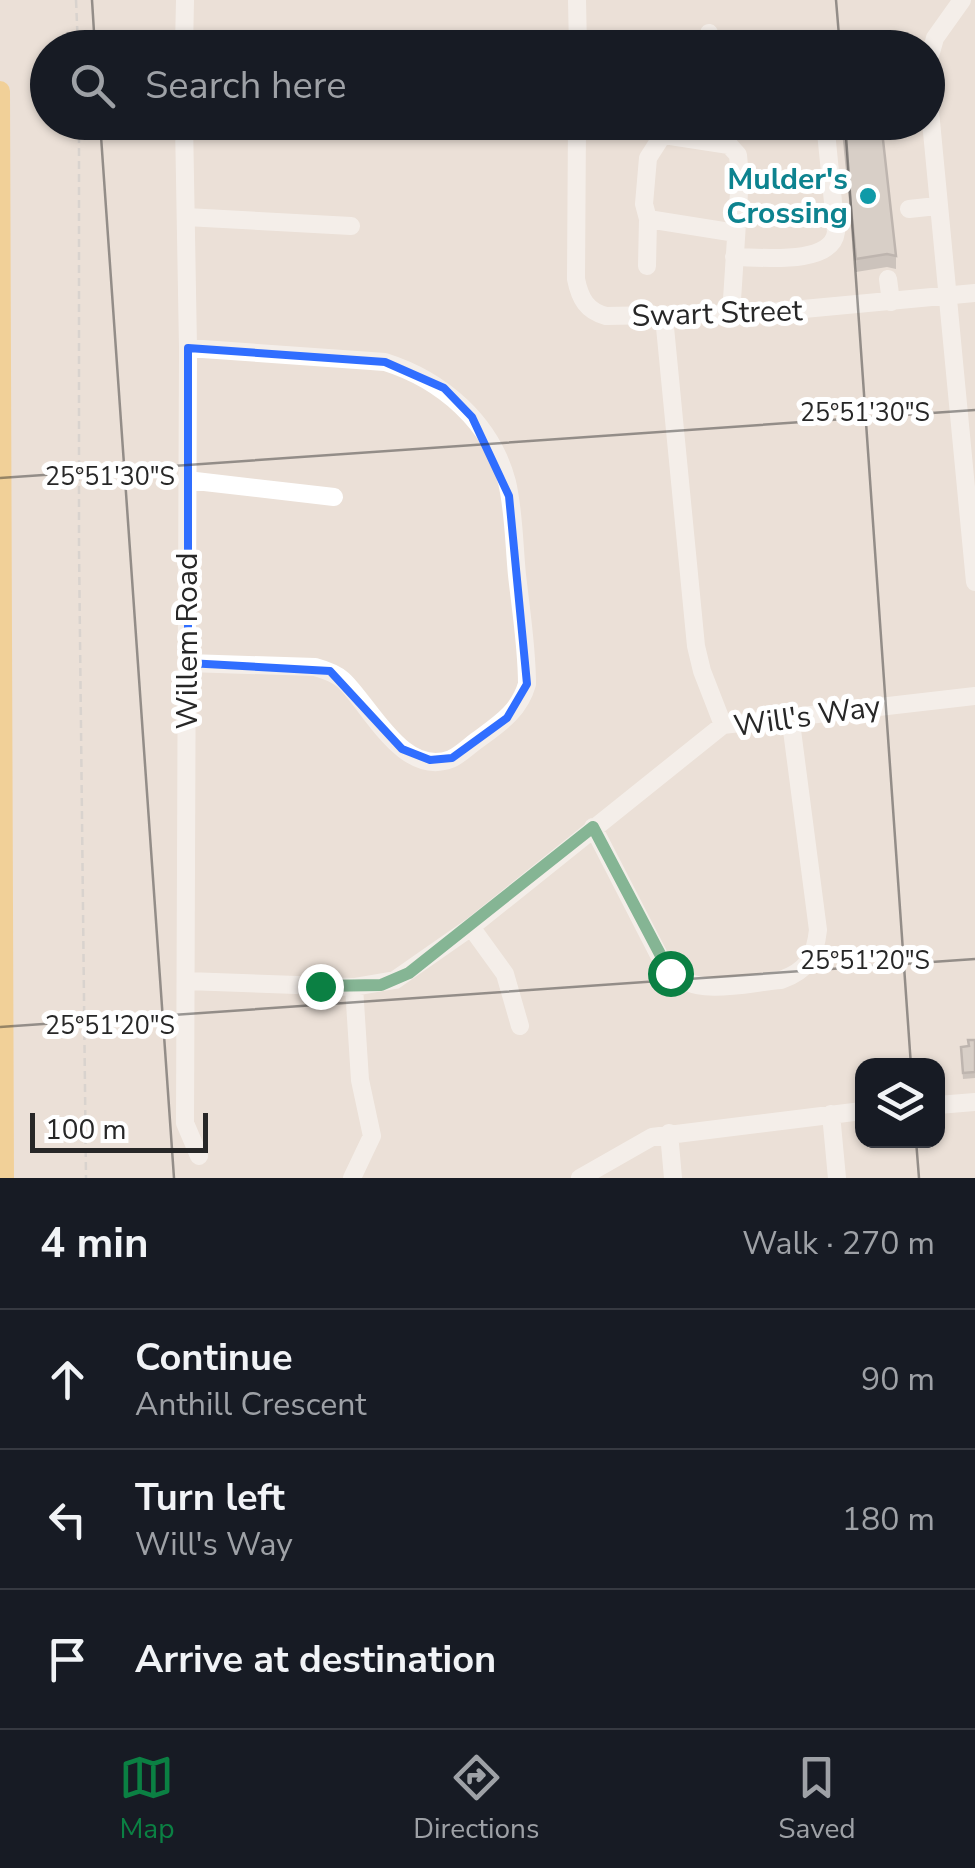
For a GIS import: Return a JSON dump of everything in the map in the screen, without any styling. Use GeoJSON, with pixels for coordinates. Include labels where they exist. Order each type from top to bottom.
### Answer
{"type":"FeatureCollection","features":[{"type":"Feature","properties":{"kind":"main road"},"geometry":{"type":"LineString","coordinates":[[0,91],[4,1178]]}},
{"type":"Feature","properties":{"kind":"street"},"geometry":{"type":"LineString","coordinates":[[184,30],[185,0]]}},
{"type":"Feature","properties":{"kind":"street"},"geometry":{"type":"LineString","coordinates":[[576,0],[577,30]]}},
{"type":"Feature","properties":{"kind":"street"},"geometry":{"type":"LineString","coordinates":[[941,30],[962,0]]}},
{"type":"Feature","properties":{"kind":"street","name":"Willem Road"},"geometry":{"type":"LineString","coordinates":[[184,140],[188,348],[185,1124],[199,1156]]}},
{"type":"Feature","properties":{"kind":"street","name":"Swart Street"},"geometry":{"type":"LineString","coordinates":[[578,140],[576,280],[583,301],[593,313],[731,315],[975,293]]}},
{"type":"Feature","properties":{"kind":"street"},"geometry":{"type":"LineString","coordinates":[[647,266],[648,218],[644,204],[648,158],[658,140]]}},
{"type":"Feature","properties":{"kind":"street"},"geometry":{"type":"LineString","coordinates":[[710,140],[735,149],[740,177],[731,315]]}},
{"type":"Feature","properties":{"kind":"street"},"geometry":{"type":"LineString","coordinates":[[734,257],[810,256],[824,252],[832,244],[836,232],[828,140]]}},
{"type":"Feature","properties":{"kind":"street"},"geometry":{"type":"LineString","coordinates":[[922,140],[938,206],[949,296],[975,582]]}},
{"type":"Feature","properties":{"kind":"street"},"geometry":{"type":"LineString","coordinates":[[910,209],[938,206]]}},
{"type":"Feature","properties":{"kind":"street"},"geometry":{"type":"LineString","coordinates":[[186,217],[351,226]]}},
{"type":"Feature","properties":{"kind":"street"},"geometry":{"type":"LineString","coordinates":[[648,218],[736,233]]}},
{"type":"Feature","properties":{"kind":"street"},"geometry":{"type":"LineString","coordinates":[[888,279],[892,302]]}},
{"type":"Feature","properties":{"kind":"street"},"geometry":{"type":"LineString","coordinates":[[664,317],[696,646],[723,724]]}},
{"type":"Feature","properties":{"kind":"street"},"geometry":{"type":"LineString","coordinates":[[188,348],[385,362],[408,369],[456,400],[490,444],[506,480],[527,684],[518,707],[507,718],[452,758],[430,760],[402,749],[345,682],[330,672],[315,667],[188,663]]}},
{"type":"Feature","properties":{"kind":"street"},"geometry":{"type":"LineString","coordinates":[[187,480],[334,497]]}},
{"type":"Feature","properties":{"kind":"street","name":"Will's Way"},"geometry":{"type":"LineString","coordinates":[[187,981],[381,985],[409,973],[470,928],[723,724],[975,696]]}},
{"type":"Feature","properties":{"kind":"street"},"geometry":{"type":"LineString","coordinates":[[593,827],[664,964],[680,981],[698,987],[792,976],[815,953],[818,930],[790,715]]}},
{"type":"Feature","properties":{"kind":"street"},"geometry":{"type":"LineString","coordinates":[[470,928],[505,974],[520,1026]]}},
{"type":"Feature","properties":{"kind":"street"},"geometry":{"type":"LineString","coordinates":[[352,1178],[372,1136],[360,1080],[354,987]]}},
{"type":"Feature","properties":{"kind":"street"},"geometry":{"type":"LineString","coordinates":[[945,1105],[975,1102]]}},
{"type":"Feature","properties":{"kind":"street"},"geometry":{"type":"LineString","coordinates":[[580,1178],[631,1146],[669,1133],[855,1112]]}},
{"type":"Feature","properties":{"kind":"street"},"geometry":{"type":"LineString","coordinates":[[831,1114],[837,1178]]}},
{"type":"Feature","properties":{"kind":"street"},"geometry":{"type":"LineString","coordinates":[[669,1133],[674,1178]]}},
{"type":"Feature","properties":{"kind":"path"},"geometry":{"type":"LineString","coordinates":[[76,0],[77,30]]}},
{"type":"Feature","properties":{"kind":"path"},"geometry":{"type":"LineString","coordinates":[[79,140],[86,1178]]}},
{"type":"Feature","properties":{"kind":"highlighted area"},"geometry":{"type":"Polygon","coordinates":[[[188,348],[385,362],[444,388],[472,417],[509,496],[527,684],[507,718],[452,758],[430,760],[402,749],[330,671],[188,663],[188,348]]]}},
{"type":"Feature","properties":{"kind":"building","name":"Mulder's Crossing"},"geometry":{"type":"Polygon","coordinates":[[[845,140],[883,140],[896,256],[856,259],[845,140]]]}},
{"type":"Feature","properties":{"kind":"building"},"geometry":{"type":"Polygon","coordinates":[[[968,1040],[975,1040],[975,1072],[963,1073],[961,1047],[969,1046],[968,1040]]]}},
{"type":"Feature","properties":{"kind":"place","name":"Mulder's Crossing"},"geometry":{"type":"Point","coordinates":[868,196]}},
{"type":"Feature","properties":{"kind":"route"},"geometry":{"type":"LineString","coordinates":[[320,986],[381,985],[409,973],[593,827],[670,973]]}}]}
